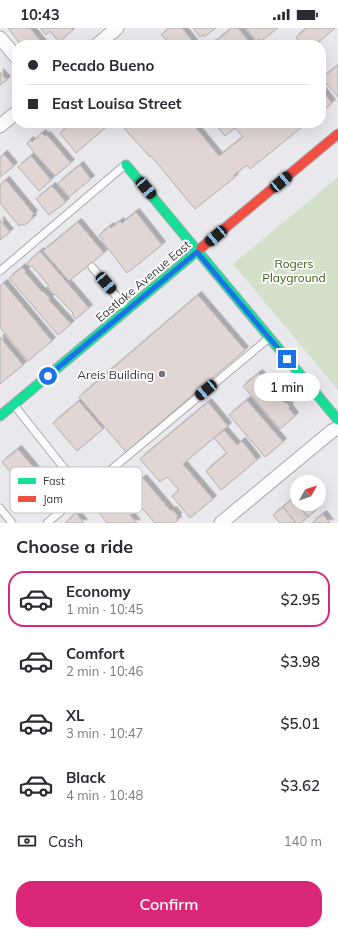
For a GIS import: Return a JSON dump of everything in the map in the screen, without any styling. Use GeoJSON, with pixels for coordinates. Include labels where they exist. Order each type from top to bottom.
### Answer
{"type":"FeatureCollection","features":[{"type":"Feature","properties":{"kind":"main road","name":"Eastlake Avenue East"},"geometry":{"type":"LineString","coordinates":[[0,416],[338,134]]}},
{"type":"Feature","properties":{"kind":"main road"},"geometry":{"type":"LineString","coordinates":[[126,165],[338,420]]}},
{"type":"Feature","properties":{"kind":"street"},"geometry":{"type":"LineString","coordinates":[[103,40],[117,28]]}},
{"type":"Feature","properties":{"kind":"street"},"geometry":{"type":"LineString","coordinates":[[0,38],[12,52]]}},
{"type":"Feature","properties":{"kind":"street"},"geometry":{"type":"LineString","coordinates":[[0,126],[12,116]]}},
{"type":"Feature","properties":{"kind":"street"},"geometry":{"type":"LineString","coordinates":[[221,523],[332,431],[338,428]]}},
{"type":"Feature","properties":{"kind":"lane"},"geometry":{"type":"LineString","coordinates":[[0,271],[126,165]]}},
{"type":"Feature","properties":{"kind":"lane"},"geometry":{"type":"LineString","coordinates":[[92,267],[127,309]]}},
{"type":"Feature","properties":{"kind":"lane"},"geometry":{"type":"LineString","coordinates":[[114,467],[269,338]]}},
{"type":"Feature","properties":{"kind":"lane"},"geometry":{"type":"LineString","coordinates":[[14,405],[63,467]]}},
{"type":"Feature","properties":{"kind":"lane"},"geometry":{"type":"LineString","coordinates":[[0,508],[12,523]]}},
{"type":"Feature","properties":{"kind":"lane"},"geometry":{"type":"LineString","coordinates":[[47,523],[59,513]]}},
{"type":"Feature","properties":{"kind":"green space","name":"Rogers Playground"},"geometry":{"type":"Polygon","coordinates":[[[338,177],[338,390],[233,264],[338,177]]]}},
{"type":"Feature","properties":{"kind":"building"},"geometry":{"type":"Polygon","coordinates":[[[8,28],[30,28],[40,40],[17,40],[8,28]]]}},
{"type":"Feature","properties":{"kind":"building"},"geometry":{"type":"Polygon","coordinates":[[[40,28],[71,28],[73,30],[61,40],[57,40],[50,31],[46,35],[40,28]]]}},
{"type":"Feature","properties":{"kind":"building"},"geometry":{"type":"Polygon","coordinates":[[[169,28],[182,28],[192,40],[167,40],[161,35],[169,28]]]}},
{"type":"Feature","properties":{"kind":"building"},"geometry":{"type":"Polygon","coordinates":[[[193,28],[216,28],[204,37],[203,35],[200,37],[193,28]]]}},
{"type":"Feature","properties":{"kind":"building"},"geometry":{"type":"Polygon","coordinates":[[[232,28],[238,28],[248,40],[217,40],[232,28]]]}},
{"type":"Feature","properties":{"kind":"building"},"geometry":{"type":"Polygon","coordinates":[[[246,28],[278,28],[262,40],[255,40],[246,28]]]}},
{"type":"Feature","properties":{"kind":"building"},"geometry":{"type":"Polygon","coordinates":[[[307,28],[335,28],[321,40],[298,40],[296,37],[307,28]]]}},
{"type":"Feature","properties":{"kind":"building"},"geometry":{"type":"Polygon","coordinates":[[[338,65],[338,97],[326,83],[326,75],[338,65]]]}},
{"type":"Feature","properties":{"kind":"building"},"geometry":{"type":"Polygon","coordinates":[[[0,72],[7,80],[0,85],[0,72]]]}},
{"type":"Feature","properties":{"kind":"building"},"geometry":{"type":"Polygon","coordinates":[[[326,95],[332,103],[326,108],[326,95]]]}},
{"type":"Feature","properties":{"kind":"building"},"geometry":{"type":"Polygon","coordinates":[[[66,128],[105,128],[76,153],[60,133],[66,128]]]}},
{"type":"Feature","properties":{"kind":"building"},"geometry":{"type":"Polygon","coordinates":[[[124,128],[196,128],[219,156],[243,137],[235,128],[301,128],[250,169],[247,165],[234,175],[235,177],[195,209],[151,156],[150,157],[124,128]]]}},
{"type":"Feature","properties":{"kind":"building"},"geometry":{"type":"Polygon","coordinates":[[[218,128],[235,128],[225,136],[218,128]]]}},
{"type":"Feature","properties":{"kind":"building"},"geometry":{"type":"Polygon","coordinates":[[[42,133],[45,136],[47,135],[71,163],[55,176],[37,157],[27,143],[30,140],[32,142],[42,133]]]}},
{"type":"Feature","properties":{"kind":"building"},"geometry":{"type":"Polygon","coordinates":[[[4,154],[14,166],[0,177],[0,157],[4,154]]]}},
{"type":"Feature","properties":{"kind":"building"},"geometry":{"type":"Polygon","coordinates":[[[31,156],[51,180],[39,191],[18,167],[31,156]]]}},
{"type":"Feature","properties":{"kind":"building"},"geometry":{"type":"Polygon","coordinates":[[[80,165],[91,179],[69,197],[58,183],[80,165]]]}},
{"type":"Feature","properties":{"kind":"building"},"geometry":{"type":"Polygon","coordinates":[[[6,180],[34,214],[32,216],[33,218],[24,226],[22,224],[19,226],[0,203],[0,185],[6,180]]]}},
{"type":"Feature","properties":{"kind":"building"},"geometry":{"type":"Polygon","coordinates":[[[52,186],[66,202],[49,215],[36,199],[52,186]]]}},
{"type":"Feature","properties":{"kind":"building"},"geometry":{"type":"Polygon","coordinates":[[[136,212],[162,245],[127,273],[99,235],[110,226],[111,228],[120,221],[122,223],[136,212]]]}},
{"type":"Feature","properties":{"kind":"building"},"geometry":{"type":"Polygon","coordinates":[[[0,220],[10,232],[0,240],[0,220]]]}},
{"type":"Feature","properties":{"kind":"building"},"geometry":{"type":"Polygon","coordinates":[[[78,222],[104,253],[69,281],[43,251],[78,222]]]}},
{"type":"Feature","properties":{"kind":"building"},"geometry":{"type":"Polygon","coordinates":[[[40,251],[89,308],[76,319],[72,314],[73,313],[47,287],[49,286],[32,266],[30,267],[27,263],[40,251]]]}},
{"type":"Feature","properties":{"kind":"building"},"geometry":{"type":"Polygon","coordinates":[[[22,267],[71,324],[58,335],[9,278],[22,267]]]}},
{"type":"Feature","properties":{"kind":"building"},"geometry":{"type":"Polygon","coordinates":[[[4,283],[52,341],[28,361],[0,327],[0,286],[4,283]]]}},
{"type":"Feature","properties":{"kind":"building","name":"Areis Building"},"geometry":{"type":"Polygon","coordinates":[[[198,295],[245,350],[126,452],[79,397],[198,295]]]}},
{"type":"Feature","properties":{"kind":"building"},"geometry":{"type":"Polygon","coordinates":[[[0,337],[23,365],[0,384],[0,337]]]}},
{"type":"Feature","properties":{"kind":"building"},"geometry":{"type":"Polygon","coordinates":[[[259,373],[265,380],[267,379],[271,384],[269,385],[284,403],[286,402],[295,416],[280,429],[243,386],[259,373]]]}},
{"type":"Feature","properties":{"kind":"building"},"geometry":{"type":"Polygon","coordinates":[[[247,400],[283,442],[265,457],[229,415],[247,400]]]}},
{"type":"Feature","properties":{"kind":"building"},"geometry":{"type":"Polygon","coordinates":[[[79,401],[103,429],[77,451],[53,423],[79,401]]]}},
{"type":"Feature","properties":{"kind":"building"},"geometry":{"type":"Polygon","coordinates":[[[208,402],[228,426],[183,464],[213,499],[190,518],[172,496],[179,490],[167,477],[160,482],[140,459],[208,402]]]}},
{"type":"Feature","properties":{"kind":"building"},"geometry":{"type":"Polygon","coordinates":[[[224,430],[237,445],[242,441],[257,460],[221,490],[206,471],[227,453],[214,438],[224,430]]]}},
{"type":"Feature","properties":{"kind":"building"},"geometry":{"type":"Polygon","coordinates":[[[18,449],[33,467],[10,467],[10,472],[2,462],[18,449]]]}},
{"type":"Feature","properties":{"kind":"building"},"geometry":{"type":"Polygon","coordinates":[[[143,478],[171,511],[173,510],[178,516],[178,520],[174,523],[155,523],[142,508],[143,478]]]}},
{"type":"Feature","properties":{"kind":"building"},"geometry":{"type":"Polygon","coordinates":[[[290,501],[290,511],[303,511],[308,517],[301,523],[296,523],[283,507],[290,501]]]}},
{"type":"Feature","properties":{"kind":"building"},"geometry":{"type":"Polygon","coordinates":[[[283,507],[296,523],[280,523],[273,515],[283,507]]]}},
{"type":"Feature","properties":{"kind":"building"},"geometry":{"type":"Polygon","coordinates":[[[303,511],[315,511],[308,517],[303,511]]]}},
{"type":"Feature","properties":{"kind":"building"},"geometry":{"type":"Polygon","coordinates":[[[76,513],[84,523],[65,523],[76,513]]]}},
{"type":"Feature","properties":{"kind":"building"},"geometry":{"type":"Polygon","coordinates":[[[99,513],[134,513],[130,515],[137,523],[107,523],[99,513]]]}},
{"type":"Feature","properties":{"kind":"building"},"geometry":{"type":"Polygon","coordinates":[[[323,514],[330,523],[312,523],[323,514]]]}},
{"type":"Feature","properties":{"kind":"traffic: fast"},"geometry":{"type":"LineString","coordinates":[[126,165],[338,420]]}},
{"type":"Feature","properties":{"kind":"traffic: fast"},"geometry":{"type":"LineString","coordinates":[[0,416],[201,248]]}},
{"type":"Feature","properties":{"kind":"traffic: jam"},"geometry":{"type":"LineString","coordinates":[[201,248],[338,134]]}},
{"type":"Feature","properties":{"kind":"place","name":"Areis Building"},"geometry":{"type":"Point","coordinates":[162,374]}},
{"type":"Feature","properties":{"kind":"route"},"geometry":{"type":"LineString","coordinates":[[48,376],[197,252],[287,359]]}}]}
